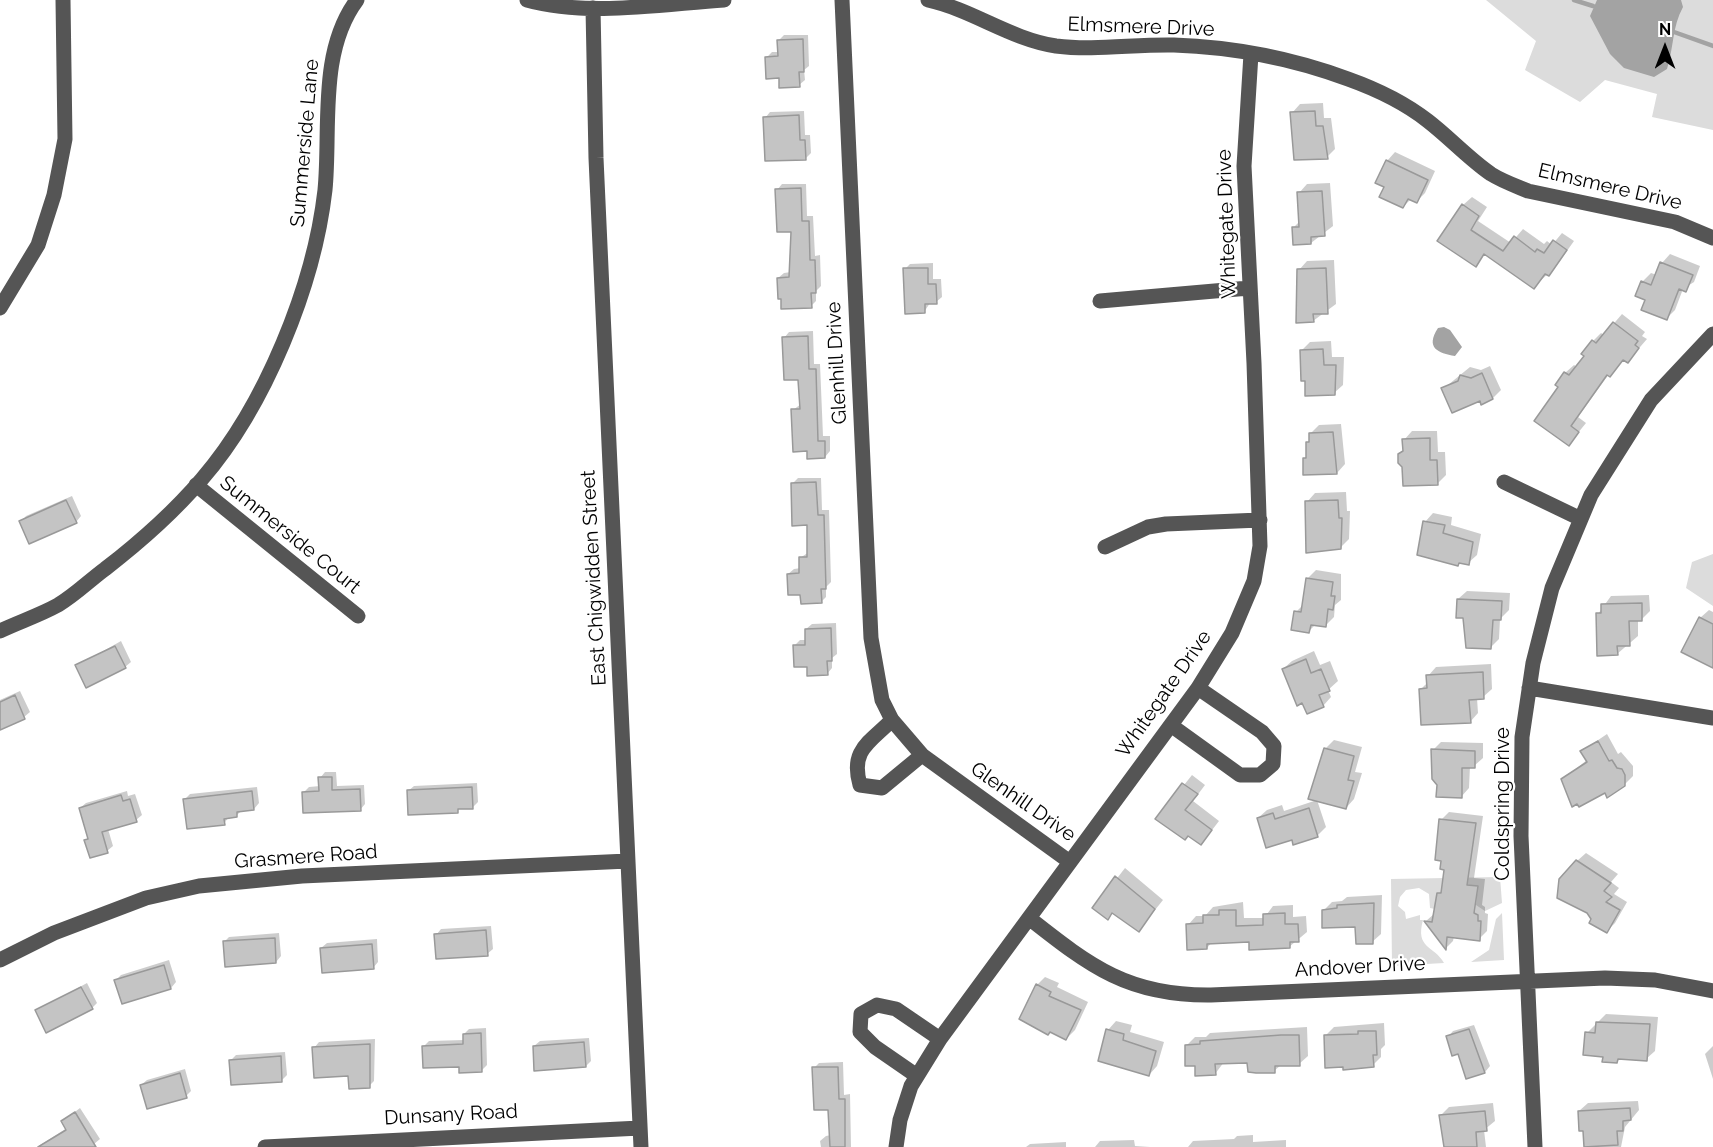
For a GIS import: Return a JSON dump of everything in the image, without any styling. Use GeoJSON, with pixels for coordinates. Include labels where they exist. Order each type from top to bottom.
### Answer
{"type":"FeatureCollection","features":[{"type":"Feature","properties":{"kind":"street"},"geometry":{"type":"LineString","coordinates":[[0,308],[38,244],[54,195],[65,139],[63,0]]}},
{"type":"Feature","properties":{"kind":"street","name":"Summerside Lane"},"geometry":{"type":"LineString","coordinates":[[0,631],[59,604],[144,539],[196,485],[253,406],[298,309],[319,235],[325,189],[335,49],[340,31],[357,0]]}},
{"type":"Feature","properties":{"kind":"street"},"geometry":{"type":"LineString","coordinates":[[527,0],[543,4],[592,8],[724,0]]}},
{"type":"Feature","properties":{"kind":"street","name":"Glenhill Drive"},"geometry":{"type":"LineString","coordinates":[[842,0],[871,638],[882,700],[892,720],[922,755],[1070,862]]}},
{"type":"Feature","properties":{"kind":"street","name":"Elmsmere Drive"},"geometry":{"type":"LineString","coordinates":[[928,0],[1036,42],[1079,47],[1176,45],[1251,54],[1319,69],[1372,89],[1428,121],[1491,174],[1528,191],[1675,222],[1713,238]]}},
{"type":"Feature","properties":{"kind":"street","name":"East Chigwidden Street"},"geometry":{"type":"LineString","coordinates":[[592,8],[596,158],[640,1147]]}},
{"type":"Feature","properties":{"kind":"street","name":"Whitegate Drive"},"geometry":{"type":"LineString","coordinates":[[896,1147],[900,1120],[910,1086],[940,1039],[1198,688],[1232,633],[1254,581],[1260,546],[1260,520],[1244,166],[1251,54]]}},
{"type":"Feature","properties":{"kind":"street"},"geometry":{"type":"LineString","coordinates":[[1100,301],[1250,288]]}},
{"type":"Feature","properties":{"kind":"street","name":"Coldspring Drive"},"geometry":{"type":"LineString","coordinates":[[1534,1147],[1521,836],[1522,737],[1529,688],[1552,588],[1591,495],[1651,400],[1713,334]]}},
{"type":"Feature","properties":{"kind":"street"},"geometry":{"type":"LineString","coordinates":[[1504,482],[1581,519]]}},
{"type":"Feature","properties":{"kind":"street","name":"Summerside Court"},"geometry":{"type":"LineString","coordinates":[[196,485],[358,616]]}},
{"type":"Feature","properties":{"kind":"street"},"geometry":{"type":"LineString","coordinates":[[1105,547],[1157,525],[1260,520]]}},
{"type":"Feature","properties":{"kind":"street"},"geometry":{"type":"LineString","coordinates":[[1172,726],[1240,775],[1260,775],[1273,764],[1274,746],[1262,732],[1198,688]]}},
{"type":"Feature","properties":{"kind":"street"},"geometry":{"type":"LineString","coordinates":[[1529,688],[1713,718]]}},
{"type":"Feature","properties":{"kind":"street"},"geometry":{"type":"LineString","coordinates":[[892,720],[862,750],[855,767],[860,785],[882,788],[922,755]]}},
{"type":"Feature","properties":{"kind":"street","name":"Grasmere Road"},"geometry":{"type":"LineString","coordinates":[[0,960],[54,933],[146,898],[199,886],[302,876],[628,861]]}},
{"type":"Feature","properties":{"kind":"street","name":"Andover Drive"},"geometry":{"type":"LineString","coordinates":[[1029,918],[1076,955],[1114,978],[1167,994],[1211,995],[1605,978],[1654,980],[1713,991]]}},
{"type":"Feature","properties":{"kind":"street"},"geometry":{"type":"LineString","coordinates":[[917,1076],[875,1047],[860,1032],[861,1014],[877,1005],[896,1009],[940,1039]]}},
{"type":"Feature","properties":{"kind":"street","name":"Dunsany Road"},"geometry":{"type":"LineString","coordinates":[[265,1147],[640,1128]]}},
{"type":"Feature","properties":{"kind":"shaded area"},"geometry":{"type":"Polygon","coordinates":[[[1486,0],[1713,0],[1713,130],[1652,117],[1657,94],[1605,80],[1580,102],[1525,70],[1536,41],[1486,0]]]}},
{"type":"Feature","properties":{"kind":"shaded area"},"geometry":{"type":"Polygon","coordinates":[[[1597,0],[1681,0],[1683,7],[1677,22],[1667,69],[1654,77],[1624,68],[1610,54],[1590,16],[1597,0]]]}},
{"type":"Feature","properties":{"kind":"shaded area"},"geometry":{"type":"Polygon","coordinates":[[[1444,327],[1450,330],[1462,347],[1455,356],[1439,351],[1433,345],[1434,335],[1438,328],[1444,327]]]}},
{"type":"Feature","properties":{"kind":"shaded area"},"geometry":{"type":"Polygon","coordinates":[[[1713,554],[1713,606],[1686,588],[1692,562],[1713,554]]]}},
{"type":"Feature","properties":{"kind":"shaded area"},"geometry":{"type":"Polygon","coordinates":[[[1500,877],[1502,903],[1485,911],[1476,905],[1478,886],[1441,893],[1435,909],[1430,908],[1429,894],[1419,888],[1406,890],[1400,897],[1398,906],[1405,912],[1406,919],[1420,915],[1420,920],[1423,920],[1421,929],[1423,942],[1444,963],[1392,966],[1391,879],[1500,877]]]}},
{"type":"Feature","properties":{"kind":"shaded area"},"geometry":{"type":"Polygon","coordinates":[[[1502,913],[1504,960],[1471,962],[1489,950],[1496,919],[1502,913]]]}},
{"type":"Feature","properties":{"kind":"building"},"geometry":{"type":"Polygon","coordinates":[[[803,39],[804,72],[799,72],[800,87],[779,88],[779,78],[766,79],[765,57],[778,56],[777,40],[803,39]]]}},
{"type":"Feature","properties":{"kind":"building"},"geometry":{"type":"Polygon","coordinates":[[[1315,111],[1316,126],[1323,126],[1328,159],[1294,160],[1290,112],[1315,111]]]}},
{"type":"Feature","properties":{"kind":"building"},"geometry":{"type":"Polygon","coordinates":[[[799,115],[800,140],[805,140],[806,160],[765,161],[763,117],[799,115]]]}},
{"type":"Feature","properties":{"kind":"building"},"geometry":{"type":"Polygon","coordinates":[[[1386,160],[1428,180],[1417,203],[1408,199],[1403,208],[1379,197],[1384,187],[1375,183],[1386,160]]]}},
{"type":"Feature","properties":{"kind":"building"},"geometry":{"type":"Polygon","coordinates":[[[801,188],[802,221],[809,221],[810,260],[815,260],[816,293],[811,293],[812,308],[781,309],[777,278],[789,277],[791,232],[777,232],[775,189],[801,188]]]}},
{"type":"Feature","properties":{"kind":"building"},"geometry":{"type":"Polygon","coordinates":[[[1322,191],[1325,236],[1311,237],[1311,244],[1293,245],[1292,227],[1299,227],[1297,192],[1322,191]]]}},
{"type":"Feature","properties":{"kind":"building"},"geometry":{"type":"Polygon","coordinates":[[[1462,204],[1479,216],[1471,230],[1503,251],[1514,236],[1535,252],[1537,249],[1544,253],[1553,240],[1567,250],[1549,276],[1545,274],[1534,289],[1484,254],[1476,267],[1437,241],[1462,204]]]}},
{"type":"Feature","properties":{"kind":"building"},"geometry":{"type":"Polygon","coordinates":[[[1660,262],[1693,275],[1686,292],[1679,289],[1667,320],[1641,310],[1645,300],[1635,296],[1641,281],[1651,285],[1660,262]]]}},
{"type":"Feature","properties":{"kind":"building"},"geometry":{"type":"Polygon","coordinates":[[[903,268],[928,268],[928,284],[936,284],[937,304],[925,304],[925,313],[905,314],[903,268]]]}},
{"type":"Feature","properties":{"kind":"building"},"geometry":{"type":"Polygon","coordinates":[[[1326,268],[1328,314],[1313,314],[1314,322],[1296,323],[1297,269],[1326,268]]]}},
{"type":"Feature","properties":{"kind":"building"},"geometry":{"type":"Polygon","coordinates":[[[1613,322],[1638,341],[1635,345],[1639,348],[1628,363],[1623,360],[1610,377],[1607,375],[1571,426],[1579,432],[1569,446],[1534,421],[1558,387],[1555,385],[1564,372],[1569,375],[1584,356],[1581,354],[1592,340],[1596,343],[1613,322]]]}},
{"type":"Feature","properties":{"kind":"building"},"geometry":{"type":"Polygon","coordinates":[[[808,336],[809,369],[816,369],[818,441],[825,441],[825,458],[807,459],[807,451],[793,452],[791,409],[800,409],[798,380],[784,380],[782,337],[808,336]]]}},
{"type":"Feature","properties":{"kind":"building"},"geometry":{"type":"Polygon","coordinates":[[[1323,349],[1324,365],[1336,365],[1335,395],[1305,396],[1305,381],[1301,381],[1300,350],[1323,349]]]}},
{"type":"Feature","properties":{"kind":"building"},"geometry":{"type":"Polygon","coordinates":[[[1482,373],[1493,399],[1481,405],[1480,401],[1452,413],[1441,388],[1458,381],[1460,375],[1471,378],[1482,373]]]}},
{"type":"Feature","properties":{"kind":"building"},"geometry":{"type":"Polygon","coordinates":[[[1333,432],[1337,474],[1303,475],[1303,458],[1306,458],[1306,442],[1309,442],[1309,433],[1333,432]]]}},
{"type":"Feature","properties":{"kind":"building"},"geometry":{"type":"Polygon","coordinates":[[[1430,438],[1430,460],[1437,460],[1438,485],[1403,486],[1402,467],[1398,463],[1398,454],[1403,451],[1402,439],[1430,438]]]}},
{"type":"Feature","properties":{"kind":"building"},"geometry":{"type":"Polygon","coordinates":[[[816,482],[818,515],[824,515],[826,589],[821,589],[822,603],[801,604],[800,595],[788,595],[787,574],[799,573],[799,557],[807,557],[807,525],[792,526],[791,483],[816,482]]]}},
{"type":"Feature","properties":{"kind":"building"},"geometry":{"type":"Polygon","coordinates":[[[66,500],[77,523],[29,544],[19,521],[66,500]]]}},
{"type":"Feature","properties":{"kind":"building"},"geometry":{"type":"Polygon","coordinates":[[[1338,500],[1339,518],[1342,518],[1341,549],[1306,553],[1305,501],[1338,500]]]}},
{"type":"Feature","properties":{"kind":"building"},"geometry":{"type":"Polygon","coordinates":[[[1423,521],[1445,525],[1443,533],[1473,542],[1469,565],[1459,563],[1458,566],[1417,555],[1423,521]]]}},
{"type":"Feature","properties":{"kind":"building"},"geometry":{"type":"Polygon","coordinates":[[[1306,578],[1333,582],[1331,596],[1335,596],[1333,610],[1328,609],[1326,627],[1311,625],[1309,633],[1291,630],[1294,611],[1301,612],[1306,578]]]}},
{"type":"Feature","properties":{"kind":"building"},"geometry":{"type":"Polygon","coordinates":[[[1457,599],[1502,601],[1501,620],[1493,620],[1491,649],[1466,648],[1463,618],[1456,618],[1457,599]]]}},
{"type":"Feature","properties":{"kind":"building"},"geometry":{"type":"Polygon","coordinates":[[[1642,603],[1642,621],[1629,621],[1630,646],[1617,646],[1618,655],[1597,656],[1596,613],[1601,613],[1601,604],[1642,603]]]}},
{"type":"Feature","properties":{"kind":"building"},"geometry":{"type":"Polygon","coordinates":[[[1699,617],[1713,624],[1713,668],[1681,652],[1699,617]]]}},
{"type":"Feature","properties":{"kind":"building"},"geometry":{"type":"Polygon","coordinates":[[[831,628],[832,661],[827,661],[828,675],[807,676],[807,667],[794,667],[793,645],[805,645],[805,629],[831,628]]]}},
{"type":"Feature","properties":{"kind":"building"},"geometry":{"type":"Polygon","coordinates":[[[115,646],[126,668],[86,688],[75,665],[115,646]]]}},
{"type":"Feature","properties":{"kind":"building"},"geometry":{"type":"Polygon","coordinates":[[[1306,659],[1311,673],[1321,669],[1330,691],[1319,695],[1324,707],[1307,714],[1302,703],[1297,706],[1282,669],[1306,659]]]}},
{"type":"Feature","properties":{"kind":"building"},"geometry":{"type":"Polygon","coordinates":[[[1483,672],[1484,699],[1469,700],[1471,723],[1421,725],[1419,689],[1427,688],[1426,675],[1483,672]]]}},
{"type":"Feature","properties":{"kind":"building"},"geometry":{"type":"Polygon","coordinates":[[[15,695],[25,719],[0,730],[0,702],[15,695]]]}},
{"type":"Feature","properties":{"kind":"building"},"geometry":{"type":"Polygon","coordinates":[[[1598,741],[1609,761],[1612,760],[1617,768],[1622,769],[1625,775],[1625,786],[1607,798],[1605,793],[1579,807],[1577,804],[1572,807],[1561,779],[1587,762],[1580,751],[1598,741]]]}},
{"type":"Feature","properties":{"kind":"building"},"geometry":{"type":"Polygon","coordinates":[[[1324,748],[1354,756],[1348,780],[1354,781],[1346,809],[1308,799],[1324,748]]]}},
{"type":"Feature","properties":{"kind":"building"},"geometry":{"type":"Polygon","coordinates":[[[1431,749],[1475,751],[1475,768],[1462,768],[1462,798],[1436,797],[1437,785],[1432,779],[1431,749]]]}},
{"type":"Feature","properties":{"kind":"building"},"geometry":{"type":"Polygon","coordinates":[[[318,777],[332,777],[332,790],[360,789],[361,811],[303,813],[302,792],[319,791],[318,777]]]}},
{"type":"Feature","properties":{"kind":"building"},"geometry":{"type":"Polygon","coordinates":[[[1182,783],[1198,794],[1185,810],[1212,830],[1201,845],[1188,836],[1185,840],[1155,819],[1182,783]]]}},
{"type":"Feature","properties":{"kind":"building"},"geometry":{"type":"Polygon","coordinates":[[[472,787],[473,809],[458,809],[458,813],[408,815],[407,790],[472,787]]]}},
{"type":"Feature","properties":{"kind":"building"},"geometry":{"type":"Polygon","coordinates":[[[252,791],[254,810],[237,812],[237,817],[224,819],[225,825],[187,829],[183,799],[252,791]]]}},
{"type":"Feature","properties":{"kind":"building"},"geometry":{"type":"Polygon","coordinates":[[[121,795],[123,801],[130,799],[137,822],[102,832],[108,853],[90,858],[84,840],[88,839],[79,808],[121,795]]]}},
{"type":"Feature","properties":{"kind":"building"},"geometry":{"type":"Polygon","coordinates":[[[1309,808],[1318,837],[1293,845],[1292,840],[1266,848],[1257,818],[1273,813],[1275,819],[1309,808]]]}},
{"type":"Feature","properties":{"kind":"building"},"geometry":{"type":"Polygon","coordinates":[[[1439,819],[1476,823],[1467,885],[1478,886],[1474,913],[1478,915],[1478,921],[1481,921],[1480,941],[1447,937],[1446,950],[1424,921],[1432,922],[1437,893],[1441,893],[1444,870],[1440,869],[1441,861],[1435,860],[1439,819]]]}},
{"type":"Feature","properties":{"kind":"building"},"geometry":{"type":"Polygon","coordinates":[[[1576,860],[1611,883],[1604,891],[1612,897],[1606,902],[1620,910],[1607,933],[1589,923],[1591,919],[1587,913],[1557,898],[1559,879],[1576,860]]]}},
{"type":"Feature","properties":{"kind":"building"},"geometry":{"type":"Polygon","coordinates":[[[1115,876],[1155,909],[1139,932],[1112,913],[1108,920],[1092,908],[1115,876]]]}},
{"type":"Feature","properties":{"kind":"building"},"geometry":{"type":"Polygon","coordinates":[[[1374,903],[1373,944],[1356,944],[1355,927],[1322,928],[1322,910],[1337,908],[1337,905],[1374,903]]]}},
{"type":"Feature","properties":{"kind":"building"},"geometry":{"type":"Polygon","coordinates":[[[1219,910],[1236,910],[1236,926],[1263,925],[1263,914],[1285,913],[1285,924],[1298,924],[1299,942],[1290,942],[1290,948],[1249,950],[1249,942],[1207,944],[1207,949],[1187,950],[1186,924],[1203,923],[1203,915],[1219,915],[1219,910]]]}},
{"type":"Feature","properties":{"kind":"building"},"geometry":{"type":"Polygon","coordinates":[[[486,930],[488,956],[436,959],[434,934],[486,930]]]}},
{"type":"Feature","properties":{"kind":"building"},"geometry":{"type":"Polygon","coordinates":[[[275,938],[276,963],[225,967],[223,941],[275,938]]]}},
{"type":"Feature","properties":{"kind":"building"},"geometry":{"type":"Polygon","coordinates":[[[372,944],[374,969],[322,973],[320,948],[372,944]]]}},
{"type":"Feature","properties":{"kind":"building"},"geometry":{"type":"Polygon","coordinates":[[[164,965],[171,989],[122,1004],[114,980],[164,965]]]}},
{"type":"Feature","properties":{"kind":"building"},"geometry":{"type":"Polygon","coordinates":[[[1036,984],[1051,992],[1049,996],[1081,1010],[1066,1040],[1050,1032],[1048,1035],[1019,1019],[1036,984]]]}},
{"type":"Feature","properties":{"kind":"building"},"geometry":{"type":"Polygon","coordinates":[[[81,987],[93,1009],[46,1033],[35,1010],[81,987]]]}},
{"type":"Feature","properties":{"kind":"building"},"geometry":{"type":"Polygon","coordinates":[[[1596,1022],[1650,1024],[1647,1061],[1618,1059],[1617,1063],[1602,1062],[1603,1057],[1583,1055],[1585,1032],[1595,1033],[1596,1022]]]}},
{"type":"Feature","properties":{"kind":"building"},"geometry":{"type":"Polygon","coordinates":[[[1106,1029],[1124,1034],[1123,1040],[1156,1051],[1149,1076],[1098,1061],[1106,1029]]]}},
{"type":"Feature","properties":{"kind":"building"},"geometry":{"type":"Polygon","coordinates":[[[1469,1029],[1485,1073],[1466,1079],[1458,1054],[1452,1056],[1446,1036],[1469,1029]]]}},
{"type":"Feature","properties":{"kind":"building"},"geometry":{"type":"Polygon","coordinates":[[[1358,1031],[1376,1031],[1377,1055],[1373,1055],[1374,1067],[1343,1070],[1343,1067],[1325,1068],[1324,1035],[1358,1034],[1358,1031]]]}},
{"type":"Feature","properties":{"kind":"building"},"geometry":{"type":"Polygon","coordinates":[[[481,1033],[482,1072],[459,1073],[459,1067],[423,1068],[422,1046],[463,1044],[463,1034],[481,1033]]]}},
{"type":"Feature","properties":{"kind":"building"},"geometry":{"type":"Polygon","coordinates":[[[1299,1035],[1300,1066],[1275,1066],[1275,1073],[1256,1073],[1248,1072],[1247,1063],[1215,1064],[1216,1075],[1195,1076],[1195,1066],[1185,1066],[1185,1045],[1200,1044],[1200,1041],[1299,1035]]]}},
{"type":"Feature","properties":{"kind":"building"},"geometry":{"type":"Polygon","coordinates":[[[584,1042],[586,1067],[534,1071],[533,1046],[584,1042]]]}},
{"type":"Feature","properties":{"kind":"building"},"geometry":{"type":"Polygon","coordinates":[[[370,1044],[370,1088],[349,1089],[348,1076],[314,1078],[312,1047],[370,1044]]]}},
{"type":"Feature","properties":{"kind":"building"},"geometry":{"type":"Polygon","coordinates":[[[281,1056],[282,1082],[231,1085],[229,1060],[281,1056]]]}},
{"type":"Feature","properties":{"kind":"building"},"geometry":{"type":"Polygon","coordinates":[[[812,1067],[838,1067],[839,1099],[845,1099],[845,1147],[830,1147],[828,1110],[814,1110],[812,1067]]]}},
{"type":"Feature","properties":{"kind":"building"},"geometry":{"type":"Polygon","coordinates":[[[180,1073],[187,1098],[147,1109],[140,1085],[180,1073]]]}},
{"type":"Feature","properties":{"kind":"building"},"geometry":{"type":"Polygon","coordinates":[[[1630,1108],[1631,1120],[1623,1121],[1623,1131],[1617,1131],[1618,1145],[1584,1147],[1583,1131],[1579,1131],[1578,1111],[1630,1108]]]}},
{"type":"Feature","properties":{"kind":"building"},"geometry":{"type":"Polygon","coordinates":[[[1485,1111],[1487,1131],[1476,1132],[1477,1147],[1444,1147],[1439,1115],[1485,1111]]]}},
{"type":"Feature","properties":{"kind":"building"},"geometry":{"type":"Polygon","coordinates":[[[75,1112],[96,1147],[38,1147],[66,1130],[61,1121],[75,1112]]]}},
{"type":"Feature","properties":{"kind":"waterway"},"geometry":{"type":"LineString","coordinates":[[1574,0],[1593,6]]}},
{"type":"Feature","properties":{"kind":"waterway"},"geometry":{"type":"LineString","coordinates":[[1674,32],[1713,46]]}}]}
